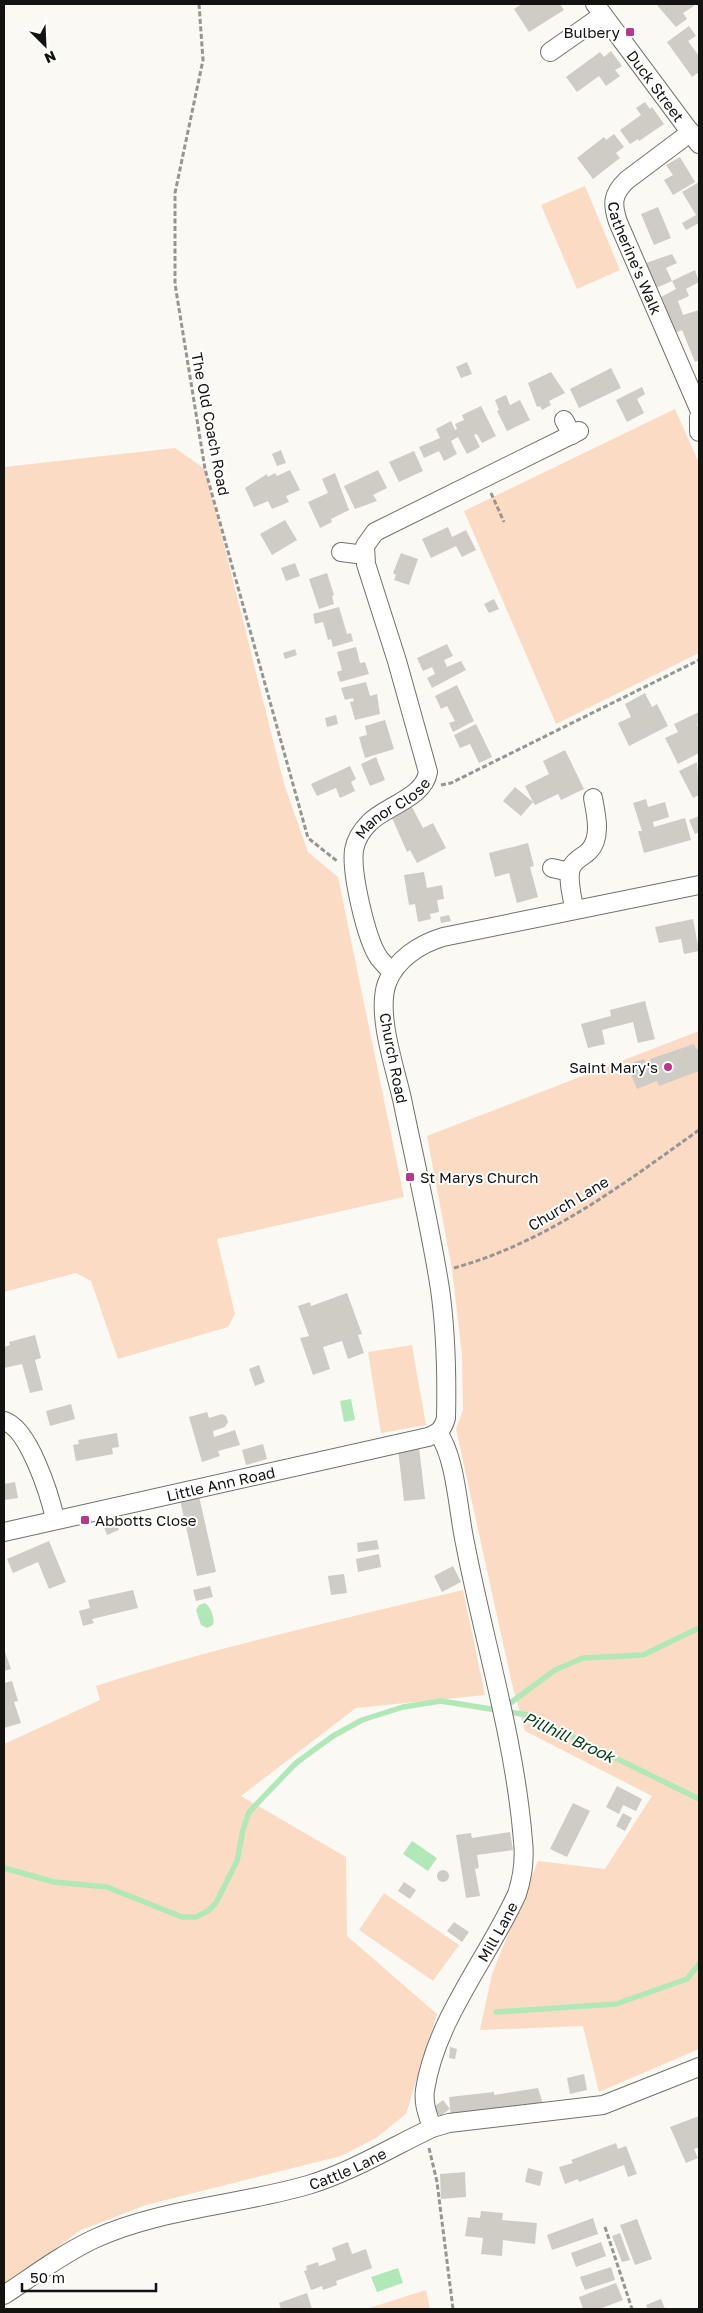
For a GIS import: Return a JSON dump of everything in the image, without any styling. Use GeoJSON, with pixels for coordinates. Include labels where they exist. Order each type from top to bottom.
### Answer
{"type":"FeatureCollection","features":[{"type":"Feature","properties":{"kind":"street"},"geometry":{"type":"LineString","coordinates":[[550,52],[599,9]]}},
{"type":"Feature","properties":{"kind":"street","name":"Duck Street"},"geometry":{"type":"LineString","coordinates":[[599,9],[695,138]]}},
{"type":"Feature","properties":{"kind":"street","name":"Catherine's Walk"},"geometry":{"type":"LineString","coordinates":[[695,138],[626,180],[619,187],[613,202],[618,222],[694,382],[699,409]]}},
{"type":"Feature","properties":{"kind":"street"},"geometry":{"type":"LineString","coordinates":[[699,417],[699,432]]}},
{"type":"Feature","properties":{"kind":"street"},"geometry":{"type":"LineString","coordinates":[[341,552],[365,555],[365,546],[375,532],[484,478],[572,429]]}},
{"type":"Feature","properties":{"kind":"street","name":"Manor Close"},"geometry":{"type":"LineString","coordinates":[[365,555],[427,764],[427,779],[410,796],[384,811],[364,828],[359,836],[354,852],[356,878],[363,918],[379,957],[392,972]]}},
{"type":"Feature","properties":{"kind":"street"},"geometry":{"type":"LineString","coordinates":[[574,909],[570,872],[572,865],[591,849],[594,842],[597,822],[592,798]]}},
{"type":"Feature","properties":{"kind":"street"},"geometry":{"type":"LineString","coordinates":[[552,868],[570,872]]}},
{"type":"Feature","properties":{"kind":"street","name":"Church Road"},"geometry":{"type":"LineString","coordinates":[[438,1433],[444,1427],[446,1418],[447,1348],[436,1272],[385,1014],[384,997],[392,972],[414,949],[443,936],[699,885]]}},
{"type":"Feature","properties":{"kind":"street"},"geometry":{"type":"LineString","coordinates":[[4,1421],[17,1431],[26,1444],[44,1480],[55,1519]]}},
{"type":"Feature","properties":{"kind":"street","name":"Little Ann Road"},"geometry":{"type":"LineString","coordinates":[[4,1532],[55,1519],[428,1438],[438,1433]]}},
{"type":"Feature","properties":{"kind":"street","name":"Mill Lane"},"geometry":{"type":"LineString","coordinates":[[432,2128],[425,2100],[432,2065],[452,2016],[511,1908],[522,1880],[523,1840],[506,1726],[464,1542],[448,1452],[438,1433]]}},
{"type":"Feature","properties":{"kind":"street","name":"Cattle Lane"},"geometry":{"type":"LineString","coordinates":[[4,2295],[95,2238],[149,2220],[308,2185],[336,2174],[432,2128],[474,2119],[603,2105],[699,2066]]}},
{"type":"Feature","properties":{"kind":"path","name":"The Old Coach Road"},"geometry":{"type":"LineString","coordinates":[[199,4],[203,60],[175,193],[175,284],[205,469],[308,838],[356,878]]}},
{"type":"Feature","properties":{"kind":"path"},"geometry":{"type":"LineString","coordinates":[[484,478],[504,522]]}},
{"type":"Feature","properties":{"kind":"path"},"geometry":{"type":"LineString","coordinates":[[427,779],[440,785],[451,784],[699,660]]}},
{"type":"Feature","properties":{"kind":"path","name":"Church Lane"},"geometry":{"type":"LineString","coordinates":[[436,1272],[484,1259],[560,1224],[591,1206],[699,1130]]}},
{"type":"Feature","properties":{"kind":"path"},"geometry":{"type":"LineString","coordinates":[[432,2128],[429,2147],[437,2182],[453,2309]]}},
{"type":"Feature","properties":{"kind":"path"},"geometry":{"type":"LineString","coordinates":[[605,2226],[632,2309]]}},
{"type":"Feature","properties":{"kind":"shaded area"},"geometry":{"type":"Polygon","coordinates":[[[585,186],[620,270],[577,289],[541,205],[585,186]]]}},
{"type":"Feature","properties":{"kind":"shaded area"},"geometry":{"type":"Polygon","coordinates":[[[675,409],[699,463],[699,653],[556,724],[464,511],[675,409]]]}},
{"type":"Feature","properties":{"kind":"shaded area"},"geometry":{"type":"Polygon","coordinates":[[[175,448],[205,469],[284,784],[308,852],[338,877],[404,1197],[217,1239],[235,1314],[228,1327],[118,1359],[91,1281],[76,1273],[4,1292],[4,467],[175,448]]]}},
{"type":"Feature","properties":{"kind":"shaded area"},"geometry":{"type":"Polygon","coordinates":[[[699,1031],[699,2049],[599,2092],[583,2026],[480,2030],[492,1974],[538,1861],[605,1869],[652,1796],[525,1731],[512,1684],[456,1429],[463,1410],[462,1355],[452,1269],[427,1136],[699,1031]]]}},
{"type":"Feature","properties":{"kind":"shaded area"},"geometry":{"type":"Polygon","coordinates":[[[412,1345],[426,1425],[381,1433],[368,1352],[412,1345]]]}},
{"type":"Feature","properties":{"kind":"shaded area"},"geometry":{"type":"Polygon","coordinates":[[[351,1399],[355,1420],[344,1422],[340,1401],[351,1399]]]}},
{"type":"Feature","properties":{"kind":"shaded area"},"geometry":{"type":"Polygon","coordinates":[[[463,1590],[485,1695],[356,1708],[241,1796],[346,1857],[347,1936],[437,2014],[406,2114],[376,2138],[341,2156],[146,2205],[81,2230],[4,2286],[4,1744],[100,1700],[96,1686],[232,1646],[463,1590]]]}},
{"type":"Feature","properties":{"kind":"shaded area"},"geometry":{"type":"Polygon","coordinates":[[[205,1603],[213,1616],[213,1625],[207,1628],[201,1625],[196,1610],[199,1605],[205,1603]]]}},
{"type":"Feature","properties":{"kind":"shaded area"},"geometry":{"type":"Polygon","coordinates":[[[412,1841],[437,1858],[428,1871],[403,1854],[412,1841]]]}},
{"type":"Feature","properties":{"kind":"shaded area"},"geometry":{"type":"Polygon","coordinates":[[[384,1893],[459,1945],[433,1981],[359,1930],[384,1893]]]}},
{"type":"Feature","properties":{"kind":"shaded area"},"geometry":{"type":"Polygon","coordinates":[[[398,2268],[403,2283],[377,2292],[371,2277],[398,2268]]]}},
{"type":"Feature","properties":{"kind":"shaded area"},"geometry":{"type":"Polygon","coordinates":[[[426,2290],[430,2309],[366,2309],[426,2290]]]}},
{"type":"Feature","properties":{"kind":"building"},"geometry":{"type":"Polygon","coordinates":[[[522,4],[560,4],[564,10],[529,32],[514,9],[522,4]]]}},
{"type":"Feature","properties":{"kind":"building"},"geometry":{"type":"Polygon","coordinates":[[[656,4],[692,4],[694,6],[683,13],[687,19],[676,27],[656,4]]]}},
{"type":"Feature","properties":{"kind":"building"},"geometry":{"type":"Polygon","coordinates":[[[689,26],[696,36],[688,41],[699,56],[699,72],[692,77],[667,42],[689,26]]]}},
{"type":"Feature","properties":{"kind":"building"},"geometry":{"type":"Polygon","coordinates":[[[611,51],[622,66],[615,70],[620,76],[606,86],[599,76],[577,92],[566,77],[600,52],[604,57],[611,51]]]}},
{"type":"Feature","properties":{"kind":"building"},"geometry":{"type":"Polygon","coordinates":[[[645,102],[650,109],[652,107],[664,124],[639,141],[638,139],[630,144],[620,130],[641,115],[636,108],[645,102]]]}},
{"type":"Feature","properties":{"kind":"building"},"geometry":{"type":"Polygon","coordinates":[[[614,134],[624,147],[616,153],[620,158],[593,179],[577,158],[604,137],[606,140],[614,134]]]}},
{"type":"Feature","properties":{"kind":"building"},"geometry":{"type":"Polygon","coordinates":[[[680,157],[695,182],[673,195],[664,180],[673,175],[666,165],[680,157]]]}},
{"type":"Feature","properties":{"kind":"building"},"geometry":{"type":"Polygon","coordinates":[[[699,182],[699,223],[686,230],[682,223],[696,215],[682,192],[699,182]]]}},
{"type":"Feature","properties":{"kind":"building"},"geometry":{"type":"Polygon","coordinates":[[[658,207],[671,238],[654,245],[641,214],[658,207]]]}},
{"type":"Feature","properties":{"kind":"building"},"geometry":{"type":"Polygon","coordinates":[[[672,254],[677,263],[666,268],[672,281],[656,288],[646,263],[672,254]]]}},
{"type":"Feature","properties":{"kind":"building"},"geometry":{"type":"Polygon","coordinates":[[[695,270],[699,282],[686,289],[689,296],[678,301],[683,315],[699,310],[699,360],[695,362],[682,330],[673,334],[661,306],[665,304],[661,297],[676,289],[672,281],[695,270]]]}},
{"type":"Feature","properties":{"kind":"building"},"geometry":{"type":"Polygon","coordinates":[[[467,362],[472,374],[461,378],[456,367],[467,362]]]}},
{"type":"Feature","properties":{"kind":"building"},"geometry":{"type":"Polygon","coordinates":[[[611,368],[621,388],[579,408],[570,389],[611,368]]]}},
{"type":"Feature","properties":{"kind":"building"},"geometry":{"type":"Polygon","coordinates":[[[551,372],[565,393],[549,401],[551,405],[542,410],[540,406],[537,407],[528,383],[551,372]]]}},
{"type":"Feature","properties":{"kind":"building"},"geometry":{"type":"Polygon","coordinates":[[[642,387],[645,394],[637,399],[644,413],[627,422],[616,400],[642,387]]]}},
{"type":"Feature","properties":{"kind":"building"},"geometry":{"type":"Polygon","coordinates":[[[506,395],[510,405],[520,400],[530,420],[507,431],[497,411],[499,410],[495,400],[506,395]]]}},
{"type":"Feature","properties":{"kind":"building"},"geometry":{"type":"Polygon","coordinates":[[[481,406],[496,436],[482,443],[477,434],[474,435],[480,447],[467,454],[458,437],[451,441],[457,454],[444,461],[439,451],[424,458],[419,447],[440,438],[436,429],[451,421],[455,430],[457,429],[455,424],[464,420],[462,415],[481,406]]]}},
{"type":"Feature","properties":{"kind":"building"},"geometry":{"type":"Polygon","coordinates":[[[281,450],[286,463],[277,466],[272,454],[281,450]]]}},
{"type":"Feature","properties":{"kind":"building"},"geometry":{"type":"Polygon","coordinates":[[[414,451],[423,471],[399,482],[389,462],[414,451]]]}},
{"type":"Feature","properties":{"kind":"building"},"geometry":{"type":"Polygon","coordinates":[[[290,470],[300,490],[286,496],[289,502],[272,509],[268,501],[254,507],[245,488],[267,474],[268,477],[275,473],[277,476],[290,470]]]}},
{"type":"Feature","properties":{"kind":"building"},"geometry":{"type":"Polygon","coordinates":[[[378,470],[387,488],[373,495],[377,501],[355,509],[344,486],[378,470]]]}},
{"type":"Feature","properties":{"kind":"building"},"geometry":{"type":"Polygon","coordinates":[[[335,473],[349,510],[331,519],[332,522],[320,528],[308,502],[328,493],[322,479],[335,473]]]}},
{"type":"Feature","properties":{"kind":"building"},"geometry":{"type":"Polygon","coordinates":[[[285,520],[297,540],[272,555],[260,534],[285,520]]]}},
{"type":"Feature","properties":{"kind":"building"},"geometry":{"type":"Polygon","coordinates":[[[448,527],[452,537],[466,530],[476,550],[462,557],[456,546],[431,558],[422,539],[448,527]]]}},
{"type":"Feature","properties":{"kind":"building"},"geometry":{"type":"Polygon","coordinates":[[[401,553],[418,559],[409,585],[394,580],[396,575],[393,573],[401,553]]]}},
{"type":"Feature","properties":{"kind":"building"},"geometry":{"type":"Polygon","coordinates":[[[295,563],[300,576],[286,581],[281,568],[295,563]]]}},
{"type":"Feature","properties":{"kind":"building"},"geometry":{"type":"Polygon","coordinates":[[[327,573],[334,595],[332,596],[334,604],[319,609],[309,579],[327,573]]]}},
{"type":"Feature","properties":{"kind":"building"},"geometry":{"type":"Polygon","coordinates":[[[494,599],[499,609],[489,613],[484,604],[494,599]]]}},
{"type":"Feature","properties":{"kind":"building"},"geometry":{"type":"Polygon","coordinates":[[[339,607],[347,634],[351,633],[353,641],[333,647],[331,639],[328,640],[323,622],[315,624],[313,614],[339,607]]]}},
{"type":"Feature","properties":{"kind":"building"},"geometry":{"type":"Polygon","coordinates":[[[447,644],[453,656],[444,660],[447,667],[461,661],[466,670],[432,688],[427,678],[435,674],[432,667],[423,671],[417,658],[447,644]]]}},
{"type":"Feature","properties":{"kind":"building"},"geometry":{"type":"Polygon","coordinates":[[[356,647],[360,663],[365,662],[369,674],[340,682],[337,672],[342,670],[337,652],[356,647]]]}},
{"type":"Feature","properties":{"kind":"building"},"geometry":{"type":"Polygon","coordinates":[[[295,649],[297,655],[285,659],[283,653],[295,649]]]}},
{"type":"Feature","properties":{"kind":"building"},"geometry":{"type":"Polygon","coordinates":[[[366,682],[370,696],[377,694],[380,714],[355,720],[350,702],[354,701],[353,698],[345,700],[341,688],[366,682]]]}},
{"type":"Feature","properties":{"kind":"building"},"geometry":{"type":"Polygon","coordinates":[[[457,685],[474,721],[453,732],[449,723],[455,721],[447,706],[441,709],[435,696],[457,685]]]}},
{"type":"Feature","properties":{"kind":"building"},"geometry":{"type":"Polygon","coordinates":[[[645,693],[652,707],[657,704],[668,726],[629,746],[618,723],[631,717],[625,704],[645,693]]]}},
{"type":"Feature","properties":{"kind":"building"},"geometry":{"type":"Polygon","coordinates":[[[699,712],[699,723],[697,724],[699,728],[699,753],[678,764],[665,738],[678,732],[674,724],[699,712]]]}},
{"type":"Feature","properties":{"kind":"building"},"geometry":{"type":"Polygon","coordinates":[[[336,715],[338,724],[327,727],[325,718],[336,715]]]}},
{"type":"Feature","properties":{"kind":"building"},"geometry":{"type":"Polygon","coordinates":[[[385,720],[394,749],[365,758],[359,737],[367,735],[365,726],[385,720]]]}},
{"type":"Feature","properties":{"kind":"building"},"geometry":{"type":"Polygon","coordinates":[[[476,724],[492,757],[479,763],[470,744],[460,748],[454,735],[476,724]]]}},
{"type":"Feature","properties":{"kind":"building"},"geometry":{"type":"Polygon","coordinates":[[[565,750],[584,789],[561,800],[558,794],[535,805],[525,786],[549,774],[543,761],[565,750]]]}},
{"type":"Feature","properties":{"kind":"building"},"geometry":{"type":"Polygon","coordinates":[[[376,757],[385,780],[370,786],[361,764],[376,757]]]}},
{"type":"Feature","properties":{"kind":"building"},"geometry":{"type":"Polygon","coordinates":[[[697,762],[699,795],[693,798],[679,771],[697,762]]]}},
{"type":"Feature","properties":{"kind":"building"},"geometry":{"type":"Polygon","coordinates":[[[350,766],[356,779],[351,782],[355,791],[340,798],[336,788],[317,796],[311,784],[350,766]]]}},
{"type":"Feature","properties":{"kind":"building"},"geometry":{"type":"Polygon","coordinates":[[[515,787],[533,802],[521,816],[503,801],[515,787]]]}},
{"type":"Feature","properties":{"kind":"building"},"geometry":{"type":"Polygon","coordinates":[[[646,799],[648,807],[665,802],[669,817],[653,822],[654,827],[685,818],[691,840],[644,853],[638,831],[642,831],[633,803],[646,799]]]}},
{"type":"Feature","properties":{"kind":"building"},"geometry":{"type":"Polygon","coordinates":[[[412,807],[423,828],[433,823],[446,848],[417,863],[410,850],[407,852],[392,818],[412,807]]]}},
{"type":"Feature","properties":{"kind":"building"},"geometry":{"type":"Polygon","coordinates":[[[699,816],[699,832],[695,834],[689,820],[699,816]]]}},
{"type":"Feature","properties":{"kind":"building"},"geometry":{"type":"Polygon","coordinates":[[[528,843],[534,866],[530,867],[538,897],[517,903],[509,873],[495,877],[489,853],[528,843]]]}},
{"type":"Feature","properties":{"kind":"building"},"geometry":{"type":"Polygon","coordinates":[[[424,872],[427,888],[442,885],[444,899],[437,900],[439,912],[430,914],[431,919],[418,922],[415,904],[409,905],[404,875],[424,872]]]}},
{"type":"Feature","properties":{"kind":"building"},"geometry":{"type":"Polygon","coordinates":[[[449,915],[451,921],[441,923],[440,917],[449,915]]]}},
{"type":"Feature","properties":{"kind":"building"},"geometry":{"type":"Polygon","coordinates":[[[693,919],[699,951],[684,954],[681,939],[659,943],[655,927],[693,919]]]}},
{"type":"Feature","properties":{"kind":"building"},"geometry":{"type":"Polygon","coordinates":[[[645,1001],[655,1039],[638,1043],[633,1022],[602,1030],[605,1044],[588,1048],[581,1024],[611,1016],[610,1010],[645,1001]]]}},
{"type":"Feature","properties":{"kind":"building","name":"Saint Mary's"},"geometry":{"type":"Polygon","coordinates":[[[694,1044],[696,1049],[699,1048],[699,1071],[659,1086],[657,1081],[637,1089],[630,1071],[637,1069],[634,1062],[644,1059],[647,1065],[651,1063],[650,1059],[694,1044]]]}},
{"type":"Feature","properties":{"kind":"building"},"geometry":{"type":"Polygon","coordinates":[[[347,1293],[362,1334],[358,1335],[364,1353],[348,1359],[342,1341],[323,1347],[330,1369],[313,1375],[300,1338],[309,1336],[298,1306],[310,1302],[311,1306],[347,1293]]]}},
{"type":"Feature","properties":{"kind":"building"},"geometry":{"type":"Polygon","coordinates":[[[35,1335],[41,1358],[35,1360],[43,1390],[30,1393],[22,1364],[4,1368],[4,1347],[10,1345],[9,1342],[35,1335]]]}},
{"type":"Feature","properties":{"kind":"building"},"geometry":{"type":"Polygon","coordinates":[[[259,1365],[265,1382],[255,1386],[249,1369],[259,1365]]]}},
{"type":"Feature","properties":{"kind":"building"},"geometry":{"type":"Polygon","coordinates":[[[71,1404],[75,1419],[50,1426],[46,1411],[71,1404]]]}},
{"type":"Feature","properties":{"kind":"building"},"geometry":{"type":"Polygon","coordinates":[[[207,1412],[209,1418],[222,1414],[226,1416],[228,1422],[225,1427],[213,1431],[214,1437],[235,1430],[240,1445],[218,1451],[220,1456],[202,1462],[189,1417],[207,1412]]]}},
{"type":"Feature","properties":{"kind":"building"},"geometry":{"type":"Polygon","coordinates":[[[117,1433],[119,1447],[112,1448],[113,1454],[76,1461],[73,1445],[79,1444],[78,1440],[117,1433]]]}},
{"type":"Feature","properties":{"kind":"building"},"geometry":{"type":"Polygon","coordinates":[[[263,1444],[267,1459],[246,1465],[242,1450],[263,1444]]]}},
{"type":"Feature","properties":{"kind":"building"},"geometry":{"type":"Polygon","coordinates":[[[419,1447],[425,1499],[404,1501],[398,1449],[419,1447]]]}},
{"type":"Feature","properties":{"kind":"building"},"geometry":{"type":"Polygon","coordinates":[[[15,1482],[18,1498],[4,1500],[4,1484],[15,1482]]]}},
{"type":"Feature","properties":{"kind":"building"},"geometry":{"type":"Polygon","coordinates":[[[199,1496],[216,1572],[197,1576],[180,1500],[199,1496]]]}},
{"type":"Feature","properties":{"kind":"building"},"geometry":{"type":"Polygon","coordinates":[[[116,1522],[119,1530],[107,1535],[104,1527],[116,1522]]]}},
{"type":"Feature","properties":{"kind":"building"},"geometry":{"type":"Polygon","coordinates":[[[377,1540],[379,1549],[358,1552],[357,1543],[377,1540]]]}},
{"type":"Feature","properties":{"kind":"building"},"geometry":{"type":"Polygon","coordinates":[[[49,1541],[66,1582],[49,1589],[38,1562],[13,1573],[7,1559],[49,1541]]]}},
{"type":"Feature","properties":{"kind":"building"},"geometry":{"type":"Polygon","coordinates":[[[379,1554],[381,1567],[358,1572],[356,1559],[379,1554]]]}},
{"type":"Feature","properties":{"kind":"building"},"geometry":{"type":"Polygon","coordinates":[[[453,1566],[461,1582],[442,1592],[434,1576],[453,1566]]]}},
{"type":"Feature","properties":{"kind":"building"},"geometry":{"type":"Polygon","coordinates":[[[344,1574],[347,1593],[331,1595],[328,1576],[344,1574]]]}},
{"type":"Feature","properties":{"kind":"building"},"geometry":{"type":"Polygon","coordinates":[[[210,1586],[213,1597],[196,1601],[193,1590],[210,1586]]]}},
{"type":"Feature","properties":{"kind":"building"},"geometry":{"type":"Polygon","coordinates":[[[133,1590],[138,1608],[92,1619],[94,1623],[83,1626],[79,1611],[90,1608],[88,1600],[133,1590]]]}},
{"type":"Feature","properties":{"kind":"building"},"geometry":{"type":"Polygon","coordinates":[[[4,1649],[11,1669],[4,1671],[4,1649]]]}},
{"type":"Feature","properties":{"kind":"building"},"geometry":{"type":"Polygon","coordinates":[[[12,1681],[18,1701],[14,1702],[21,1723],[4,1728],[4,1683],[12,1681]]]}},
{"type":"Feature","properties":{"kind":"building"},"geometry":{"type":"Polygon","coordinates":[[[617,1786],[642,1799],[636,1811],[623,1805],[619,1814],[606,1807],[617,1786]]]}},
{"type":"Feature","properties":{"kind":"building"},"geometry":{"type":"Polygon","coordinates":[[[573,1803],[590,1811],[567,1857],[550,1849],[573,1803]]]}},
{"type":"Feature","properties":{"kind":"building"},"geometry":{"type":"Polygon","coordinates":[[[623,1813],[632,1818],[625,1831],[616,1826],[623,1813]]]}},
{"type":"Feature","properties":{"kind":"building"},"geometry":{"type":"Polygon","coordinates":[[[510,1832],[513,1850],[477,1855],[479,1868],[475,1869],[480,1896],[466,1898],[456,1835],[471,1833],[472,1838],[510,1832]]]}},
{"type":"Feature","properties":{"kind":"building"},"geometry":{"type":"Polygon","coordinates":[[[443,1870],[449,1876],[443,1882],[437,1876],[443,1870]]]}},
{"type":"Feature","properties":{"kind":"building"},"geometry":{"type":"Polygon","coordinates":[[[404,1882],[416,1890],[410,1899],[398,1891],[404,1882]]]}},
{"type":"Feature","properties":{"kind":"building"},"geometry":{"type":"Polygon","coordinates":[[[454,1922],[469,1932],[462,1942],[447,1931],[454,1922]]]}},
{"type":"Feature","properties":{"kind":"building"},"geometry":{"type":"Polygon","coordinates":[[[450,2047],[457,2049],[455,2059],[449,2058],[450,2047]]]}},
{"type":"Feature","properties":{"kind":"building"},"geometry":{"type":"Polygon","coordinates":[[[584,2074],[587,2090],[570,2094],[567,2078],[584,2074]]]}},
{"type":"Feature","properties":{"kind":"building"},"geometry":{"type":"Polygon","coordinates":[[[538,2088],[543,2104],[451,2117],[449,2097],[494,2092],[494,2095],[538,2088]]]}},
{"type":"Feature","properties":{"kind":"building"},"geometry":{"type":"Polygon","coordinates":[[[443,2100],[450,2109],[440,2116],[434,2107],[443,2100]]]}},
{"type":"Feature","properties":{"kind":"building"},"geometry":{"type":"Polygon","coordinates":[[[699,2116],[699,2147],[694,2149],[698,2158],[686,2163],[670,2127],[699,2116]]]}},
{"type":"Feature","properties":{"kind":"building"},"geometry":{"type":"Polygon","coordinates":[[[616,2143],[618,2149],[626,2146],[637,2174],[628,2177],[624,2165],[579,2182],[578,2179],[565,2184],[559,2167],[573,2163],[571,2160],[616,2143]]]}},
{"type":"Feature","properties":{"kind":"building"},"geometry":{"type":"Polygon","coordinates":[[[528,2168],[543,2172],[540,2186],[525,2182],[528,2168]]]}},
{"type":"Feature","properties":{"kind":"building"},"geometry":{"type":"Polygon","coordinates":[[[465,2172],[466,2197],[441,2199],[440,2174],[465,2172]]]}},
{"type":"Feature","properties":{"kind":"building"},"geometry":{"type":"Polygon","coordinates":[[[481,2211],[503,2213],[502,2220],[537,2223],[535,2244],[503,2240],[502,2256],[481,2254],[483,2238],[465,2236],[468,2217],[480,2218],[481,2211]]]}},
{"type":"Feature","properties":{"kind":"building"},"geometry":{"type":"Polygon","coordinates":[[[593,2218],[598,2234],[552,2250],[547,2235],[593,2218]]]}},
{"type":"Feature","properties":{"kind":"building"},"geometry":{"type":"Polygon","coordinates":[[[637,2219],[652,2259],[635,2265],[620,2225],[637,2219]]]}},
{"type":"Feature","properties":{"kind":"building"},"geometry":{"type":"Polygon","coordinates":[[[620,2233],[630,2260],[622,2262],[612,2236],[620,2233]]]}},
{"type":"Feature","properties":{"kind":"building"},"geometry":{"type":"Polygon","coordinates":[[[348,2242],[352,2254],[366,2249],[372,2268],[336,2281],[337,2285],[323,2290],[322,2286],[311,2290],[304,2271],[307,2270],[306,2266],[318,2262],[319,2266],[336,2260],[332,2248],[348,2242]]]}},
{"type":"Feature","properties":{"kind":"building"},"geometry":{"type":"Polygon","coordinates":[[[601,2242],[606,2256],[576,2267],[571,2253],[601,2242]]]}},
{"type":"Feature","properties":{"kind":"building"},"geometry":{"type":"Polygon","coordinates":[[[611,2267],[615,2280],[585,2290],[580,2277],[611,2267]]]}},
{"type":"Feature","properties":{"kind":"building"},"geometry":{"type":"Polygon","coordinates":[[[616,2283],[623,2300],[599,2309],[583,2309],[579,2297],[616,2283]]]}},
{"type":"Feature","properties":{"kind":"building"},"geometry":{"type":"Polygon","coordinates":[[[307,2293],[312,2309],[281,2309],[279,2303],[307,2293]]]}},
{"type":"Feature","properties":{"kind":"building"},"geometry":{"type":"Polygon","coordinates":[[[661,2299],[665,2309],[648,2309],[646,2305],[661,2299]]]}},
{"type":"Feature","properties":{"kind":"waterway"},"geometry":{"type":"LineString","coordinates":[[505,1707],[555,1670],[583,1658],[643,1655],[699,1628]]}},
{"type":"Feature","properties":{"kind":"waterway","name":"Pillhill Brook"},"geometry":{"type":"LineString","coordinates":[[4,1868],[54,1882],[107,1887],[182,1917],[196,1917],[208,1911],[216,1903],[237,1861],[243,1830],[249,1812],[296,1763],[333,1736],[362,1720],[403,1707],[441,1701],[528,1715],[699,1799]]}},
{"type":"Feature","properties":{"kind":"waterway"},"geometry":{"type":"LineString","coordinates":[[496,2012],[616,2004],[687,1979],[699,1964]]}},
{"type":"Feature","properties":{"kind":"place","name":"Bulbery"},"geometry":{"type":"Point","coordinates":[630,32]}},
{"type":"Feature","properties":{"kind":"place","name":"Saint Mary's"},"geometry":{"type":"Point","coordinates":[668,1067]}},
{"type":"Feature","properties":{"kind":"place","name":"St Marys Church"},"geometry":{"type":"Point","coordinates":[410,1177]}},
{"type":"Feature","properties":{"kind":"place","name":"Abbotts Close"},"geometry":{"type":"Point","coordinates":[85,1520]}}]}
